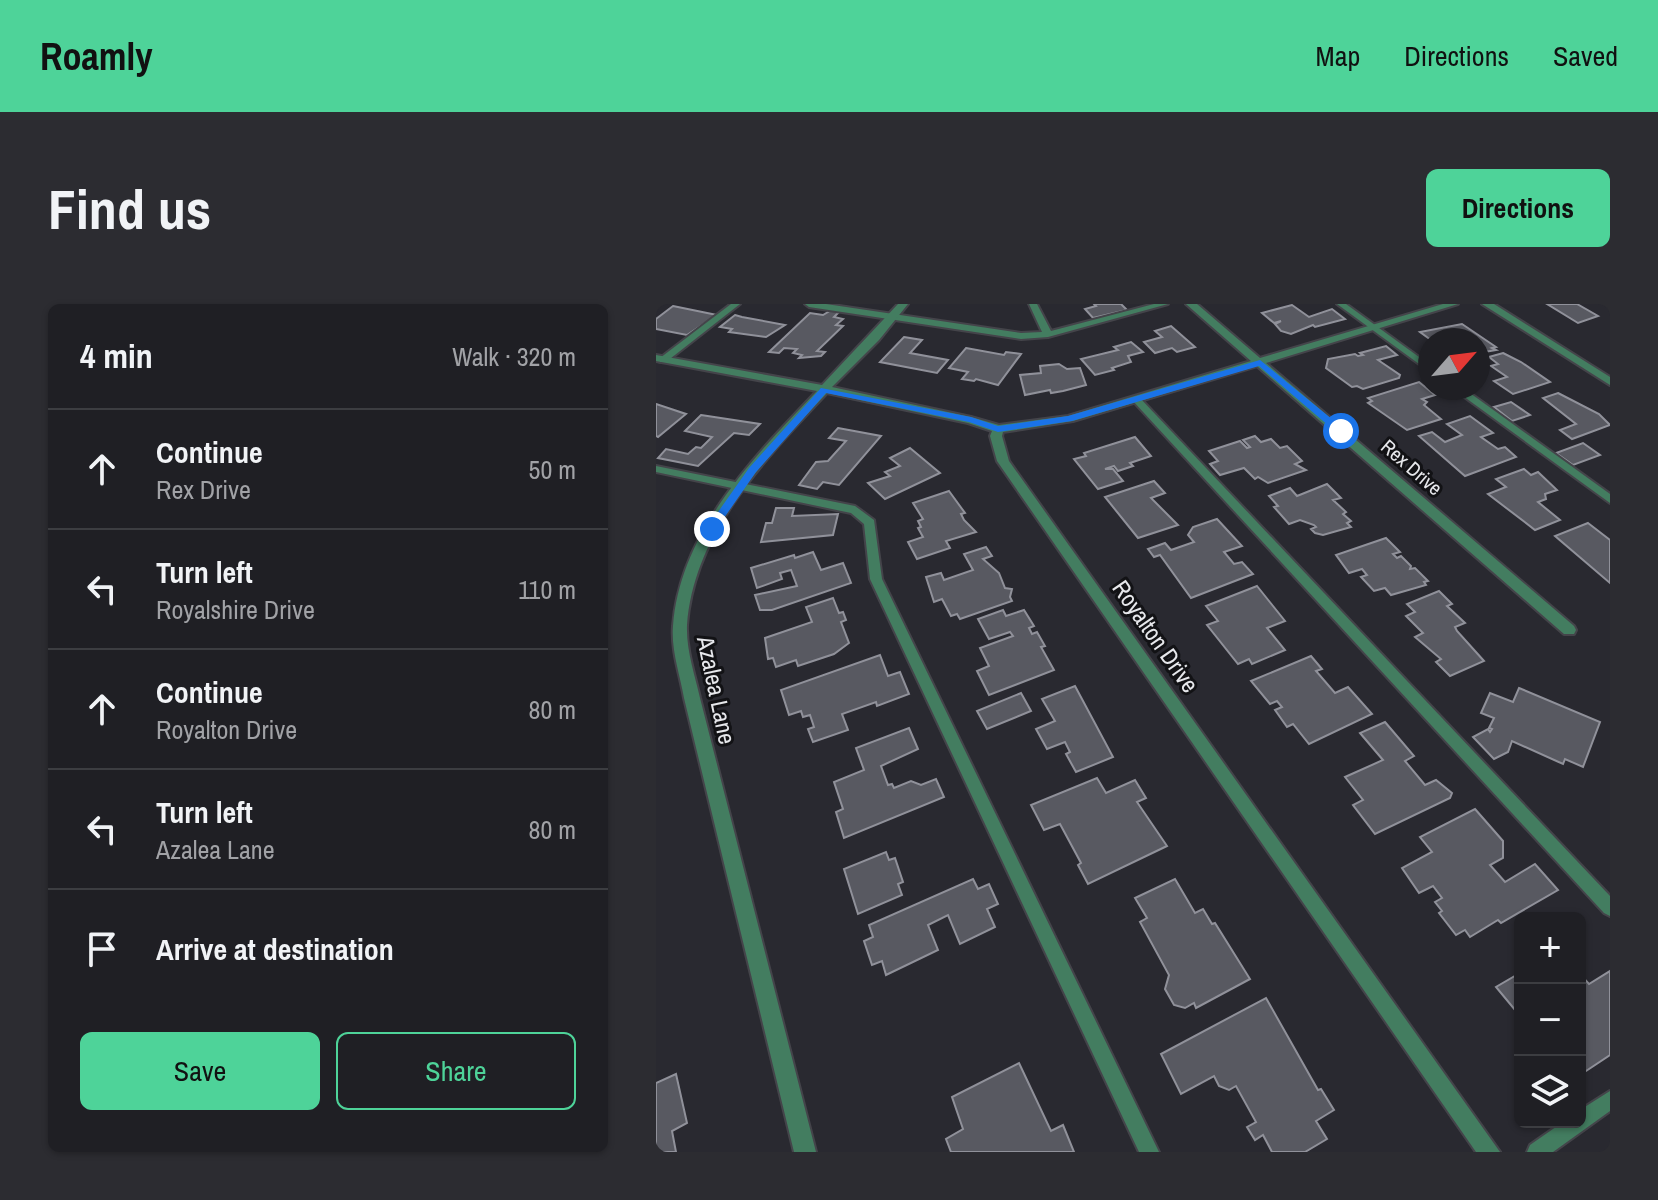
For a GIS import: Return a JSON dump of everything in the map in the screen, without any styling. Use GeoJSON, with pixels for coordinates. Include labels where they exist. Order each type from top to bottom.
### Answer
{"type":"FeatureCollection","features":[{"type":"Feature","properties":{"kind":"street","name":"Rex Drive"},"geometry":{"type":"LineString","coordinates":[[1191,304],[1569,630]]}},
{"type":"Feature","properties":{"kind":"street"},"geometry":{"type":"LineString","coordinates":[[660,359],[824,389],[971,420],[998,429],[1039,425],[1136,399],[1453,304]]}},
{"type":"Feature","properties":{"kind":"street"},"geometry":{"type":"LineString","coordinates":[[1487,304],[1610,382]]}},
{"type":"Feature","properties":{"kind":"street","name":"Azalea Lane"},"geometry":{"type":"LineString","coordinates":[[805,1152],[692,698],[680,629],[683,597],[712,529],[739,487],[824,389],[899,310]]}},
{"type":"Feature","properties":{"kind":"street","name":"Royalton Drive"},"geometry":{"type":"LineString","coordinates":[[998,429],[996,436],[1003,461],[1489,1152]]}},
{"type":"Feature","properties":{"kind":"lane"},"geometry":{"type":"LineString","coordinates":[[660,359],[736,304]]}},
{"type":"Feature","properties":{"kind":"lane"},"geometry":{"type":"LineString","coordinates":[[809,304],[899,310],[1021,336],[1048,334],[1164,304]]}},
{"type":"Feature","properties":{"kind":"lane"},"geometry":{"type":"LineString","coordinates":[[1033,304],[1048,334]]}},
{"type":"Feature","properties":{"kind":"lane"},"geometry":{"type":"LineString","coordinates":[[1341,304],[1418,360]]}},
{"type":"Feature","properties":{"kind":"lane"},"geometry":{"type":"LineString","coordinates":[[1136,399],[1609,907]]}},
{"type":"Feature","properties":{"kind":"lane"},"geometry":{"type":"LineString","coordinates":[[1474,400],[1610,499]]}},
{"type":"Feature","properties":{"kind":"lane"},"geometry":{"type":"LineString","coordinates":[[656,469],[855,510],[870,523],[876,579],[1149,1152]]}},
{"type":"Feature","properties":{"kind":"lane"},"geometry":{"type":"LineString","coordinates":[[1586,1117],[1610,1100]]}},
{"type":"Feature","properties":{"kind":"lane"},"geometry":{"type":"LineString","coordinates":[[1537,1152],[1571,1128]]}},
{"type":"Feature","properties":{"kind":"building"},"geometry":{"type":"Polygon","coordinates":[[[1094,304],[1121,304],[1127,310],[1093,318],[1085,309],[1096,306],[1094,304]]]}},
{"type":"Feature","properties":{"kind":"building"},"geometry":{"type":"Polygon","coordinates":[[[1547,304],[1577,304],[1598,316],[1578,323],[1547,304]]]}},
{"type":"Feature","properties":{"kind":"building"},"geometry":{"type":"Polygon","coordinates":[[[1292,305],[1309,317],[1332,309],[1345,319],[1313,325],[1291,334],[1281,331],[1275,324],[1281,321],[1274,323],[1262,313],[1292,305]]]}},
{"type":"Feature","properties":{"kind":"building"},"geometry":{"type":"Polygon","coordinates":[[[673,306],[717,315],[687,335],[656,329],[656,319],[673,306]]]}},
{"type":"Feature","properties":{"kind":"building"},"geometry":{"type":"Polygon","coordinates":[[[833,309],[841,310],[834,317],[843,319],[836,325],[843,326],[817,351],[825,352],[821,356],[799,358],[802,355],[793,353],[797,349],[784,348],[779,353],[769,352],[810,313],[823,315],[833,309]]]}},
{"type":"Feature","properties":{"kind":"building"},"geometry":{"type":"Polygon","coordinates":[[[735,315],[785,325],[766,337],[729,332],[732,329],[720,327],[735,315]]]}},
{"type":"Feature","properties":{"kind":"building"},"geometry":{"type":"Polygon","coordinates":[[[1462,324],[1468,328],[1441,328],[1462,324]]]}},
{"type":"Feature","properties":{"kind":"building"},"geometry":{"type":"Polygon","coordinates":[[[1171,326],[1195,347],[1177,352],[1172,348],[1155,353],[1144,342],[1162,337],[1155,331],[1171,326]]]}},
{"type":"Feature","properties":{"kind":"building"},"geometry":{"type":"Polygon","coordinates":[[[904,337],[922,340],[910,353],[948,360],[937,373],[880,362],[904,337]]]}},
{"type":"Feature","properties":{"kind":"building"},"geometry":{"type":"Polygon","coordinates":[[[1131,342],[1143,352],[1128,356],[1131,362],[1112,368],[1114,370],[1095,375],[1081,359],[1118,350],[1114,347],[1131,342]]]}},
{"type":"Feature","properties":{"kind":"building"},"geometry":{"type":"Polygon","coordinates":[[[1386,346],[1397,355],[1378,360],[1400,375],[1399,378],[1363,389],[1352,387],[1326,368],[1328,359],[1363,355],[1360,353],[1386,346]]]}},
{"type":"Feature","properties":{"kind":"building"},"geometry":{"type":"Polygon","coordinates":[[[966,348],[1004,355],[1006,352],[1021,354],[998,385],[962,379],[968,372],[949,368],[966,348]]]}},
{"type":"Feature","properties":{"kind":"building"},"geometry":{"type":"Polygon","coordinates":[[[1503,353],[1550,382],[1513,394],[1494,381],[1507,377],[1491,366],[1498,364],[1490,357],[1503,353]]]}},
{"type":"Feature","properties":{"kind":"building"},"geometry":{"type":"Polygon","coordinates":[[[1059,364],[1067,369],[1080,368],[1086,385],[1025,395],[1020,375],[1041,373],[1040,366],[1059,364]]]}},
{"type":"Feature","properties":{"kind":"building"},"geometry":{"type":"Polygon","coordinates":[[[1418,382],[1418,400],[1427,402],[1424,405],[1441,419],[1407,430],[1368,403],[1372,401],[1368,398],[1418,382]]]}},
{"type":"Feature","properties":{"kind":"building"},"geometry":{"type":"Polygon","coordinates":[[[1558,393],[1599,414],[1610,425],[1572,439],[1560,430],[1576,424],[1543,398],[1558,393]]]}},
{"type":"Feature","properties":{"kind":"building"},"geometry":{"type":"Polygon","coordinates":[[[1511,402],[1530,415],[1512,421],[1494,407],[1511,402]]]}},
{"type":"Feature","properties":{"kind":"building"},"geometry":{"type":"Polygon","coordinates":[[[656,404],[686,414],[658,437],[656,436],[656,404]]]}},
{"type":"Feature","properties":{"kind":"building"},"geometry":{"type":"Polygon","coordinates":[[[701,415],[760,424],[749,435],[734,433],[698,466],[658,458],[666,449],[688,454],[696,447],[701,448],[712,437],[685,431],[701,415]]]}},
{"type":"Feature","properties":{"kind":"building"},"geometry":{"type":"Polygon","coordinates":[[[1470,416],[1493,433],[1481,437],[1498,449],[1505,447],[1516,457],[1465,476],[1419,436],[1432,432],[1445,442],[1462,435],[1447,424],[1470,416]]]}},
{"type":"Feature","properties":{"kind":"building"},"geometry":{"type":"Polygon","coordinates":[[[838,428],[881,436],[839,485],[823,482],[817,489],[799,485],[816,462],[828,461],[846,441],[829,438],[838,428]]]}},
{"type":"Feature","properties":{"kind":"building"},"geometry":{"type":"Polygon","coordinates":[[[1255,436],[1261,442],[1271,439],[1280,448],[1287,446],[1302,461],[1295,464],[1306,470],[1268,483],[1258,477],[1255,479],[1244,468],[1220,475],[1210,464],[1218,461],[1209,451],[1240,441],[1247,448],[1250,447],[1243,440],[1255,436]]]}},
{"type":"Feature","properties":{"kind":"building"},"geometry":{"type":"Polygon","coordinates":[[[1135,437],[1151,456],[1118,471],[1114,466],[1105,469],[1113,469],[1123,481],[1098,489],[1074,459],[1086,456],[1084,453],[1135,437]]]}},
{"type":"Feature","properties":{"kind":"building"},"geometry":{"type":"Polygon","coordinates":[[[1583,443],[1600,455],[1573,465],[1556,453],[1583,443]]]}},
{"type":"Feature","properties":{"kind":"building"},"geometry":{"type":"Polygon","coordinates":[[[910,448],[940,473],[885,499],[868,483],[890,476],[885,472],[900,466],[890,458],[910,448]]]}},
{"type":"Feature","properties":{"kind":"building"},"geometry":{"type":"Polygon","coordinates":[[[1524,469],[1531,475],[1538,472],[1557,490],[1545,494],[1546,499],[1538,502],[1560,520],[1535,530],[1488,494],[1506,487],[1496,479],[1524,469]]]}},
{"type":"Feature","properties":{"kind":"building"},"geometry":{"type":"Polygon","coordinates":[[[1154,481],[1165,493],[1151,498],[1178,525],[1138,538],[1105,497],[1154,481]]]}},
{"type":"Feature","properties":{"kind":"building"},"geometry":{"type":"Polygon","coordinates":[[[1327,484],[1341,498],[1333,500],[1346,512],[1343,514],[1351,521],[1347,523],[1351,527],[1323,535],[1311,529],[1316,527],[1314,525],[1300,520],[1289,524],[1269,496],[1290,488],[1297,496],[1327,484]]]}},
{"type":"Feature","properties":{"kind":"building"},"geometry":{"type":"Polygon","coordinates":[[[949,491],[965,513],[961,514],[964,520],[976,532],[946,541],[950,548],[917,559],[908,542],[923,537],[918,521],[923,519],[913,503],[949,491]]]}},
{"type":"Feature","properties":{"kind":"building"},"geometry":{"type":"Polygon","coordinates":[[[776,508],[794,508],[792,516],[838,514],[833,535],[761,542],[766,523],[772,523],[776,508]]]}},
{"type":"Feature","properties":{"kind":"building"},"geometry":{"type":"Polygon","coordinates":[[[1217,519],[1242,546],[1224,552],[1234,564],[1242,562],[1253,574],[1191,598],[1160,555],[1154,557],[1148,549],[1165,543],[1171,550],[1194,542],[1188,535],[1193,527],[1217,519]]]}},
{"type":"Feature","properties":{"kind":"building"},"geometry":{"type":"Polygon","coordinates":[[[1588,523],[1610,540],[1610,583],[1555,536],[1588,523]]]}},
{"type":"Feature","properties":{"kind":"building"},"geometry":{"type":"Polygon","coordinates":[[[1386,538],[1400,552],[1393,554],[1397,558],[1401,556],[1411,566],[1410,569],[1415,568],[1428,581],[1424,582],[1426,585],[1391,595],[1385,588],[1374,591],[1361,577],[1367,575],[1362,569],[1349,573],[1336,555],[1386,538]]]}},
{"type":"Feature","properties":{"kind":"building"},"geometry":{"type":"Polygon","coordinates":[[[986,547],[992,556],[983,559],[999,573],[1005,588],[1012,589],[1012,601],[960,619],[957,614],[951,616],[942,599],[934,602],[926,577],[941,573],[944,580],[973,570],[964,554],[986,547]]]}},
{"type":"Feature","properties":{"kind":"building"},"geometry":{"type":"Polygon","coordinates":[[[813,552],[821,570],[843,563],[851,583],[772,610],[760,610],[755,595],[797,586],[791,570],[780,573],[782,579],[757,588],[751,568],[813,552]]]}},
{"type":"Feature","properties":{"kind":"building"},"geometry":{"type":"Polygon","coordinates":[[[1257,586],[1285,621],[1267,628],[1285,650],[1252,664],[1249,659],[1238,664],[1207,625],[1218,621],[1206,606],[1257,586]]]}},
{"type":"Feature","properties":{"kind":"building"},"geometry":{"type":"Polygon","coordinates":[[[1439,591],[1452,604],[1447,606],[1465,623],[1455,627],[1457,631],[1484,661],[1450,676],[1436,662],[1441,659],[1415,637],[1423,633],[1406,616],[1415,612],[1407,604],[1439,591]]]}},
{"type":"Feature","properties":{"kind":"building"},"geometry":{"type":"Polygon","coordinates":[[[833,598],[839,613],[843,612],[846,620],[841,622],[849,643],[834,654],[798,666],[796,660],[776,667],[773,658],[768,659],[765,638],[812,622],[806,607],[833,598]]]}},
{"type":"Feature","properties":{"kind":"building"},"geometry":{"type":"Polygon","coordinates":[[[1003,610],[1006,616],[1024,610],[1034,626],[1029,628],[1032,634],[1037,632],[1045,646],[1041,647],[1054,670],[989,695],[977,671],[989,666],[980,648],[1013,636],[1010,632],[989,639],[978,619],[1003,610]]]}},
{"type":"Feature","properties":{"kind":"building"},"geometry":{"type":"Polygon","coordinates":[[[880,655],[888,676],[900,672],[909,694],[842,714],[848,730],[813,742],[808,729],[814,727],[810,715],[803,717],[801,711],[789,715],[781,690],[880,655]]]}},
{"type":"Feature","properties":{"kind":"building"},"geometry":{"type":"Polygon","coordinates":[[[1311,656],[1322,669],[1316,671],[1335,693],[1348,687],[1372,714],[1309,744],[1293,724],[1287,727],[1275,710],[1282,707],[1277,701],[1270,704],[1251,681],[1311,656]]]}},
{"type":"Feature","properties":{"kind":"building"},"geometry":{"type":"Polygon","coordinates":[[[1075,686],[1113,757],[1076,772],[1066,754],[1070,752],[1065,742],[1047,749],[1036,729],[1055,721],[1042,699],[1075,686]]]}},
{"type":"Feature","properties":{"kind":"building"},"geometry":{"type":"Polygon","coordinates":[[[1519,688],[1600,722],[1583,767],[1565,759],[1563,764],[1512,741],[1508,752],[1494,759],[1473,737],[1492,729],[1489,728],[1494,718],[1481,713],[1490,693],[1513,702],[1519,688]]]}},
{"type":"Feature","properties":{"kind":"building"},"geometry":{"type":"Polygon","coordinates":[[[1021,693],[1031,711],[987,729],[977,711],[1021,693]]]}},
{"type":"Feature","properties":{"kind":"building"},"geometry":{"type":"Polygon","coordinates":[[[1385,722],[1414,756],[1405,761],[1425,785],[1436,780],[1452,793],[1450,798],[1375,834],[1353,805],[1363,800],[1345,777],[1383,760],[1360,733],[1385,722]]]}},
{"type":"Feature","properties":{"kind":"building"},"geometry":{"type":"Polygon","coordinates":[[[909,728],[918,749],[881,766],[888,785],[892,784],[894,788],[911,781],[921,785],[936,779],[944,797],[844,838],[836,812],[843,809],[834,782],[864,770],[856,748],[909,728]]]}},
{"type":"Feature","properties":{"kind":"building"},"geometry":{"type":"Polygon","coordinates":[[[1097,778],[1106,793],[1135,780],[1146,798],[1137,802],[1167,846],[1088,884],[1078,865],[1081,863],[1060,824],[1044,830],[1031,805],[1097,778]]]}},
{"type":"Feature","properties":{"kind":"building"},"geometry":{"type":"Polygon","coordinates":[[[1475,809],[1503,841],[1503,858],[1490,865],[1505,882],[1535,864],[1558,890],[1470,937],[1465,930],[1456,935],[1439,913],[1442,911],[1435,902],[1442,898],[1433,886],[1419,893],[1402,868],[1432,852],[1420,837],[1475,809]]]}},
{"type":"Feature","properties":{"kind":"building"},"geometry":{"type":"Polygon","coordinates":[[[886,852],[889,860],[895,858],[903,882],[898,884],[902,895],[858,914],[844,869],[886,852]]]}},
{"type":"Feature","properties":{"kind":"building"},"geometry":{"type":"Polygon","coordinates":[[[973,879],[978,889],[989,884],[998,904],[987,909],[995,927],[960,944],[948,915],[928,925],[938,950],[886,975],[882,961],[872,965],[864,941],[873,937],[869,925],[973,879]]]}},
{"type":"Feature","properties":{"kind":"building"},"geometry":{"type":"Polygon","coordinates":[[[1175,879],[1195,913],[1203,909],[1212,924],[1215,923],[1250,979],[1196,1008],[1194,1003],[1185,1008],[1174,1005],[1165,989],[1169,975],[1140,922],[1147,918],[1135,898],[1175,879]]]}},
{"type":"Feature","properties":{"kind":"building"},"geometry":{"type":"Polygon","coordinates":[[[1610,971],[1610,1055],[1586,1071],[1586,981],[1589,984],[1610,971]]]}},
{"type":"Feature","properties":{"kind":"building"},"geometry":{"type":"Polygon","coordinates":[[[1514,976],[1514,1009],[1496,987],[1514,976]]]}},
{"type":"Feature","properties":{"kind":"building"},"geometry":{"type":"Polygon","coordinates":[[[1266,998],[1318,1090],[1321,1089],[1334,1110],[1316,1121],[1327,1139],[1305,1152],[1272,1152],[1263,1135],[1255,1140],[1247,1127],[1256,1122],[1236,1086],[1229,1090],[1219,1086],[1214,1076],[1181,1094],[1161,1054],[1266,998]]]}},
{"type":"Feature","properties":{"kind":"building"},"geometry":{"type":"Polygon","coordinates":[[[1019,1063],[1051,1131],[1063,1125],[1074,1152],[951,1152],[946,1139],[963,1129],[952,1097],[1019,1063]]]}},
{"type":"Feature","properties":{"kind":"building"},"geometry":{"type":"Polygon","coordinates":[[[676,1074],[687,1123],[672,1131],[676,1152],[656,1152],[656,1083],[676,1074]]]}},
{"type":"Feature","properties":{"kind":"route"},"geometry":{"type":"LineString","coordinates":[[712,529],[728,501],[752,470],[824,389],[971,420],[998,429],[1069,419],[1260,363],[1341,431]]}}]}
